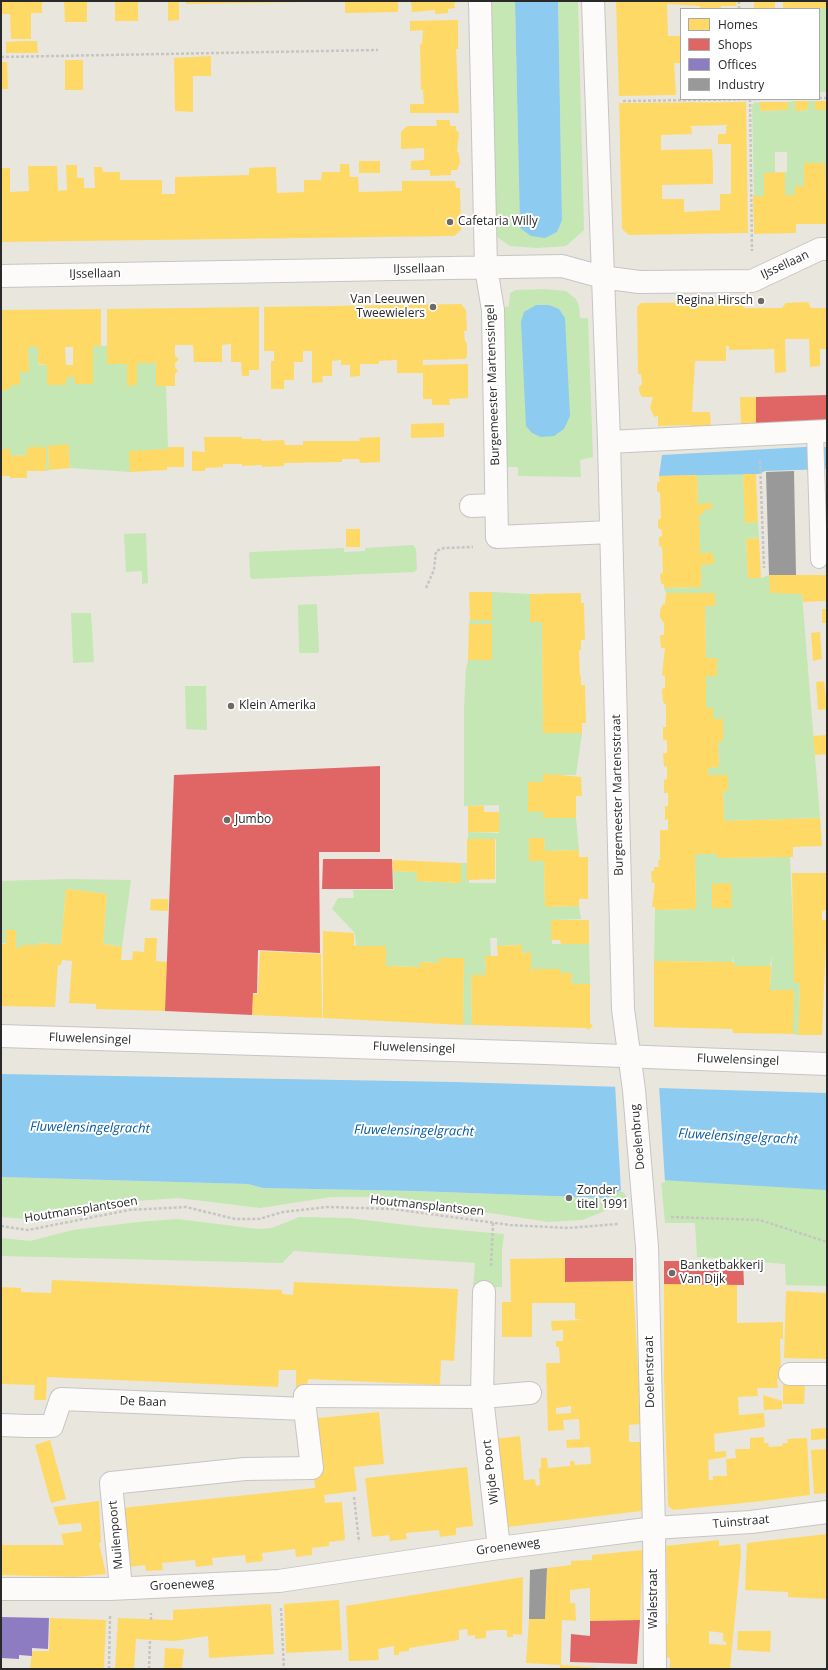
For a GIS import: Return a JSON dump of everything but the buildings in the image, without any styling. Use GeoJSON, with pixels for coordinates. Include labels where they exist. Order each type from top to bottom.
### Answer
{"type":"FeatureCollection","features":[{"type":"Feature","properties":{"kind":"street","name":"Burgemeester Martenssingel"},"geometry":{"type":"LineString","coordinates":[[480,1],[486,268],[493,310],[497,537]]}},
{"type":"Feature","properties":{"kind":"street"},"geometry":{"type":"LineString","coordinates":[[497,537],[611,532],[593,1]]}},
{"type":"Feature","properties":{"kind":"street","name":"IJssellaan"},"geometry":{"type":"LineString","coordinates":[[1,276],[562,266],[602,277],[639,282],[752,281],[820,249],[827,249]]}},
{"type":"Feature","properties":{"kind":"street"},"geometry":{"type":"LineString","coordinates":[[608,442],[819,436]]}},
{"type":"Feature","properties":{"kind":"street"},"geometry":{"type":"LineString","coordinates":[[471,506],[496,505]]}},
{"type":"Feature","properties":{"kind":"street","name":"Burgemeester Martensstraat"},"geometry":{"type":"LineString","coordinates":[[611,532],[623,1009],[630,1057]]}},
{"type":"Feature","properties":{"kind":"street","name":"Fluwelensingel"},"geometry":{"type":"LineString","coordinates":[[1,1036],[545,1053],[827,1064]]}},
{"type":"Feature","properties":{"kind":"street","name":"Doelenbrug"},"geometry":{"type":"LineString","coordinates":[[630,1057],[644,1211]]}},
{"type":"Feature","properties":{"kind":"street","name":"Doelenstraat"},"geometry":{"type":"LineString","coordinates":[[644,1211],[647,1247],[654,1528]]}},
{"type":"Feature","properties":{"kind":"street","name":"Wijde Poort"},"geometry":{"type":"LineString","coordinates":[[484,1292],[482,1397],[500,1548]]}},
{"type":"Feature","properties":{"kind":"street"},"geometry":{"type":"LineString","coordinates":[[790,1374],[827,1374]]}},
{"type":"Feature","properties":{"kind":"street"},"geometry":{"type":"LineString","coordinates":[[482,1397],[530,1393]]}},
{"type":"Feature","properties":{"kind":"street","name":"De Baan"},"geometry":{"type":"LineString","coordinates":[[1,1425],[52,1426],[61,1399],[305,1402],[482,1397]]}},
{"type":"Feature","properties":{"kind":"street","name":"Muilenpoort"},"geometry":{"type":"LineString","coordinates":[[116,1589],[111,1483],[245,1469],[312,1468],[305,1402]]}},
{"type":"Feature","properties":{"kind":"street","name":"Tuinstraat"},"geometry":{"type":"LineString","coordinates":[[654,1528],[751,1522],[827,1512]]}},
{"type":"Feature","properties":{"kind":"street","name":"Groeneweg"},"geometry":{"type":"LineString","coordinates":[[1,1589],[116,1589],[279,1581],[500,1548],[654,1528]]}},
{"type":"Feature","properties":{"kind":"street","name":"Walestraat"},"geometry":{"type":"LineString","coordinates":[[654,1528],[655,1669]]}},
{"type":"Feature","properties":{"kind":"lane"},"geometry":{"type":"LineString","coordinates":[[819,436],[817,472],[819,560]]}},
{"type":"Feature","properties":{"kind":"path"},"geometry":{"type":"LineString","coordinates":[[1,57],[378,50]]}},
{"type":"Feature","properties":{"kind":"path"},"geometry":{"type":"LineString","coordinates":[[596,101],[680,100]]}},
{"type":"Feature","properties":{"kind":"path"},"geometry":{"type":"LineString","coordinates":[[750,100],[752,281]]}},
{"type":"Feature","properties":{"kind":"path"},"geometry":{"type":"LineString","coordinates":[[760,474],[764,568]]}},
{"type":"Feature","properties":{"kind":"path"},"geometry":{"type":"LineString","coordinates":[[426,588],[434,570],[434,557],[436,551],[439,549],[478,546],[497,537]]}},
{"type":"Feature","properties":{"kind":"path","name":"Houtmansplantsoen"},"geometry":{"type":"LineString","coordinates":[[1,1226],[28,1230],[129,1210],[186,1206],[235,1219],[259,1219],[283,1212],[328,1207],[393,1209],[493,1223],[568,1228],[614,1225],[644,1211],[760,1220],[827,1242]]}},
{"type":"Feature","properties":{"kind":"path"},"geometry":{"type":"LineString","coordinates":[[484,1292],[491,1273],[493,1223]]}},
{"type":"Feature","properties":{"kind":"path"},"geometry":{"type":"LineString","coordinates":[[354,1497],[362,1568]]}},
{"type":"Feature","properties":{"kind":"path"},"geometry":{"type":"LineString","coordinates":[[279,1581],[284,1669]]}},
{"type":"Feature","properties":{"kind":"path"},"geometry":{"type":"LineString","coordinates":[[109,1669],[116,1589]]}},
{"type":"Feature","properties":{"kind":"path"},"geometry":{"type":"LineString","coordinates":[[149,1669],[150,1640]]}},
{"type":"Feature","properties":{"kind":"green space"},"geometry":{"type":"Polygon","coordinates":[[[488,1],[515,1],[520,227],[562,220],[558,1],[578,1],[584,230],[566,246],[537,248],[510,246],[497,237],[492,214],[488,1]]]}},
{"type":"Feature","properties":{"kind":"green space"},"geometry":{"type":"Polygon","coordinates":[[[827,7],[827,92],[820,92],[820,8],[815,8],[827,7]]]}},
{"type":"Feature","properties":{"kind":"green space"},"geometry":{"type":"Polygon","coordinates":[[[795,101],[795,111],[808,110],[808,101],[815,101],[815,110],[827,110],[827,186],[825,186],[825,163],[805,163],[805,187],[795,196],[785,196],[784,173],[787,172],[787,152],[775,152],[775,173],[764,173],[765,196],[754,196],[752,105],[760,102],[761,111],[787,110],[788,102],[795,101]]]}},
{"type":"Feature","properties":{"kind":"green space"},"geometry":{"type":"Polygon","coordinates":[[[544,289],[566,291],[576,299],[579,306],[580,318],[588,318],[593,457],[580,460],[581,477],[518,476],[518,467],[502,467],[499,309],[509,306],[510,293],[516,290],[544,289]]]}},
{"type":"Feature","properties":{"kind":"green space"},"geometry":{"type":"Polygon","coordinates":[[[93,346],[107,346],[127,363],[128,385],[137,385],[137,363],[156,363],[156,385],[166,386],[168,449],[130,472],[70,468],[68,445],[48,446],[49,470],[46,471],[27,455],[10,456],[10,449],[1,449],[1,390],[10,390],[10,385],[20,385],[20,372],[29,372],[28,347],[38,347],[38,365],[47,365],[48,385],[66,385],[66,377],[75,377],[75,384],[93,384],[93,346]]]}},
{"type":"Feature","properties":{"kind":"green space"},"geometry":{"type":"Polygon","coordinates":[[[743,474],[746,523],[758,522],[759,538],[746,539],[748,577],[761,578],[769,575],[802,594],[820,818],[724,821],[723,791],[728,791],[728,775],[708,775],[708,768],[719,767],[718,742],[723,741],[722,719],[713,719],[713,708],[706,708],[706,676],[717,676],[717,658],[706,658],[705,606],[715,606],[715,593],[666,593],[664,588],[701,587],[697,475],[743,474]]]}},
{"type":"Feature","properties":{"kind":"green space"},"geometry":{"type":"Polygon","coordinates":[[[146,533],[148,583],[142,584],[142,571],[126,572],[124,534],[146,533]]]}},
{"type":"Feature","properties":{"kind":"green space"},"geometry":{"type":"Polygon","coordinates":[[[413,545],[416,549],[417,569],[414,572],[252,579],[250,577],[249,553],[251,552],[344,548],[344,552],[365,551],[365,548],[413,545]]]}},
{"type":"Feature","properties":{"kind":"green space"},"geometry":{"type":"Polygon","coordinates":[[[492,592],[530,594],[530,622],[542,622],[543,733],[582,733],[576,775],[543,775],[544,818],[576,818],[579,850],[545,851],[544,838],[529,838],[529,861],[544,861],[545,907],[579,906],[581,919],[551,920],[552,944],[589,944],[590,984],[571,984],[572,973],[561,973],[560,969],[532,969],[531,975],[531,952],[522,953],[521,945],[497,946],[497,938],[490,938],[491,956],[485,956],[486,975],[471,976],[472,1025],[463,1025],[464,958],[439,958],[439,963],[420,962],[420,967],[386,966],[386,946],[356,946],[355,933],[332,909],[338,898],[354,898],[353,890],[394,890],[393,871],[417,872],[417,881],[461,883],[461,863],[469,863],[469,883],[496,883],[496,839],[468,840],[468,832],[499,833],[499,805],[464,806],[464,708],[466,669],[468,660],[492,660],[492,624],[469,624],[470,620],[492,620],[492,592]]]}},
{"type":"Feature","properties":{"kind":"green space"},"geometry":{"type":"Polygon","coordinates":[[[298,605],[317,605],[319,651],[318,653],[300,653],[298,605]]]}},
{"type":"Feature","properties":{"kind":"green space"},"geometry":{"type":"Polygon","coordinates":[[[71,613],[91,613],[94,662],[73,663],[71,613]]]}},
{"type":"Feature","properties":{"kind":"green space"},"geometry":{"type":"Polygon","coordinates":[[[185,686],[206,686],[207,730],[186,729],[185,686]]]}},
{"type":"Feature","properties":{"kind":"green space"},"geometry":{"type":"Polygon","coordinates":[[[695,854],[717,854],[717,858],[790,857],[794,956],[800,983],[798,1035],[793,1034],[793,990],[770,990],[772,955],[770,966],[734,966],[733,956],[732,962],[654,961],[655,910],[696,909],[695,854]]]}},
{"type":"Feature","properties":{"kind":"green space"},"geometry":{"type":"Polygon","coordinates":[[[67,879],[131,880],[122,947],[103,944],[107,894],[66,889],[61,945],[38,943],[38,945],[22,945],[21,948],[16,948],[6,943],[1,944],[1,881],[67,879]]]}},
{"type":"Feature","properties":{"kind":"green space"},"geometry":{"type":"Polygon","coordinates":[[[1,1177],[248,1184],[263,1188],[415,1191],[607,1198],[621,1190],[627,1197],[605,1211],[582,1220],[548,1222],[387,1197],[331,1197],[260,1208],[178,1198],[136,1201],[69,1210],[28,1219],[1,1217],[1,1177]]]}},
{"type":"Feature","properties":{"kind":"green space"},"geometry":{"type":"Polygon","coordinates":[[[661,1180],[827,1187],[827,1286],[786,1285],[785,1264],[697,1257],[695,1223],[665,1223],[661,1180]]]}},
{"type":"Feature","properties":{"kind":"green space"},"geometry":{"type":"Polygon","coordinates":[[[299,1217],[349,1218],[423,1227],[504,1234],[502,1250],[502,1287],[473,1287],[475,1263],[294,1251],[282,1263],[1,1256],[1,1238],[30,1241],[73,1230],[177,1219],[258,1229],[272,1228],[299,1217]]]}},
{"type":"Feature","properties":{"kind":"water"},"geometry":{"type":"Polygon","coordinates":[[[515,1],[558,1],[562,220],[557,232],[545,238],[531,236],[520,228],[515,1]]]}},
{"type":"Feature","properties":{"kind":"water"},"geometry":{"type":"Polygon","coordinates":[[[536,305],[549,305],[559,309],[565,318],[570,416],[564,429],[554,436],[541,437],[532,433],[526,426],[521,322],[524,312],[536,305]]]}},
{"type":"Feature","properties":{"kind":"water"},"geometry":{"type":"Polygon","coordinates":[[[827,447],[827,469],[765,471],[760,474],[659,476],[662,455],[827,447]]]}},
{"type":"Feature","properties":{"kind":"water","name":"Fluwelensingelgracht"},"geometry":{"type":"Polygon","coordinates":[[[1,1074],[454,1082],[827,1093],[827,1190],[661,1180],[621,1190],[607,1198],[415,1191],[263,1188],[248,1184],[1,1177],[1,1074]]]}},
{"type":"Feature","properties":{"kind":"pier"},"geometry":{"type":"Polygon","coordinates":[[[615,1084],[659,1085],[665,1182],[621,1192],[615,1084]]]}},
{"type":"Feature","properties":{"kind":"place","name":"Cafetaria Willy"},"geometry":{"type":"Point","coordinates":[450,222]}},
{"type":"Feature","properties":{"kind":"place","name":"Regina Hirsch"},"geometry":{"type":"Point","coordinates":[761,301]}},
{"type":"Feature","properties":{"kind":"place","name":"Van Leeuwen Tweewielers"},"geometry":{"type":"Point","coordinates":[433,307]}},
{"type":"Feature","properties":{"kind":"place","name":"Klein Amerika"},"geometry":{"type":"Point","coordinates":[231,706]}},
{"type":"Feature","properties":{"kind":"place","name":"Jumbo"},"geometry":{"type":"Point","coordinates":[227,820]}},
{"type":"Feature","properties":{"kind":"place","name":"Zonder titel 1991"},"geometry":{"type":"Point","coordinates":[569,1198]}},
{"type":"Feature","properties":{"kind":"place","name":"Banketbakkerij Van Dijk"},"geometry":{"type":"Point","coordinates":[672,1273]}}]}
